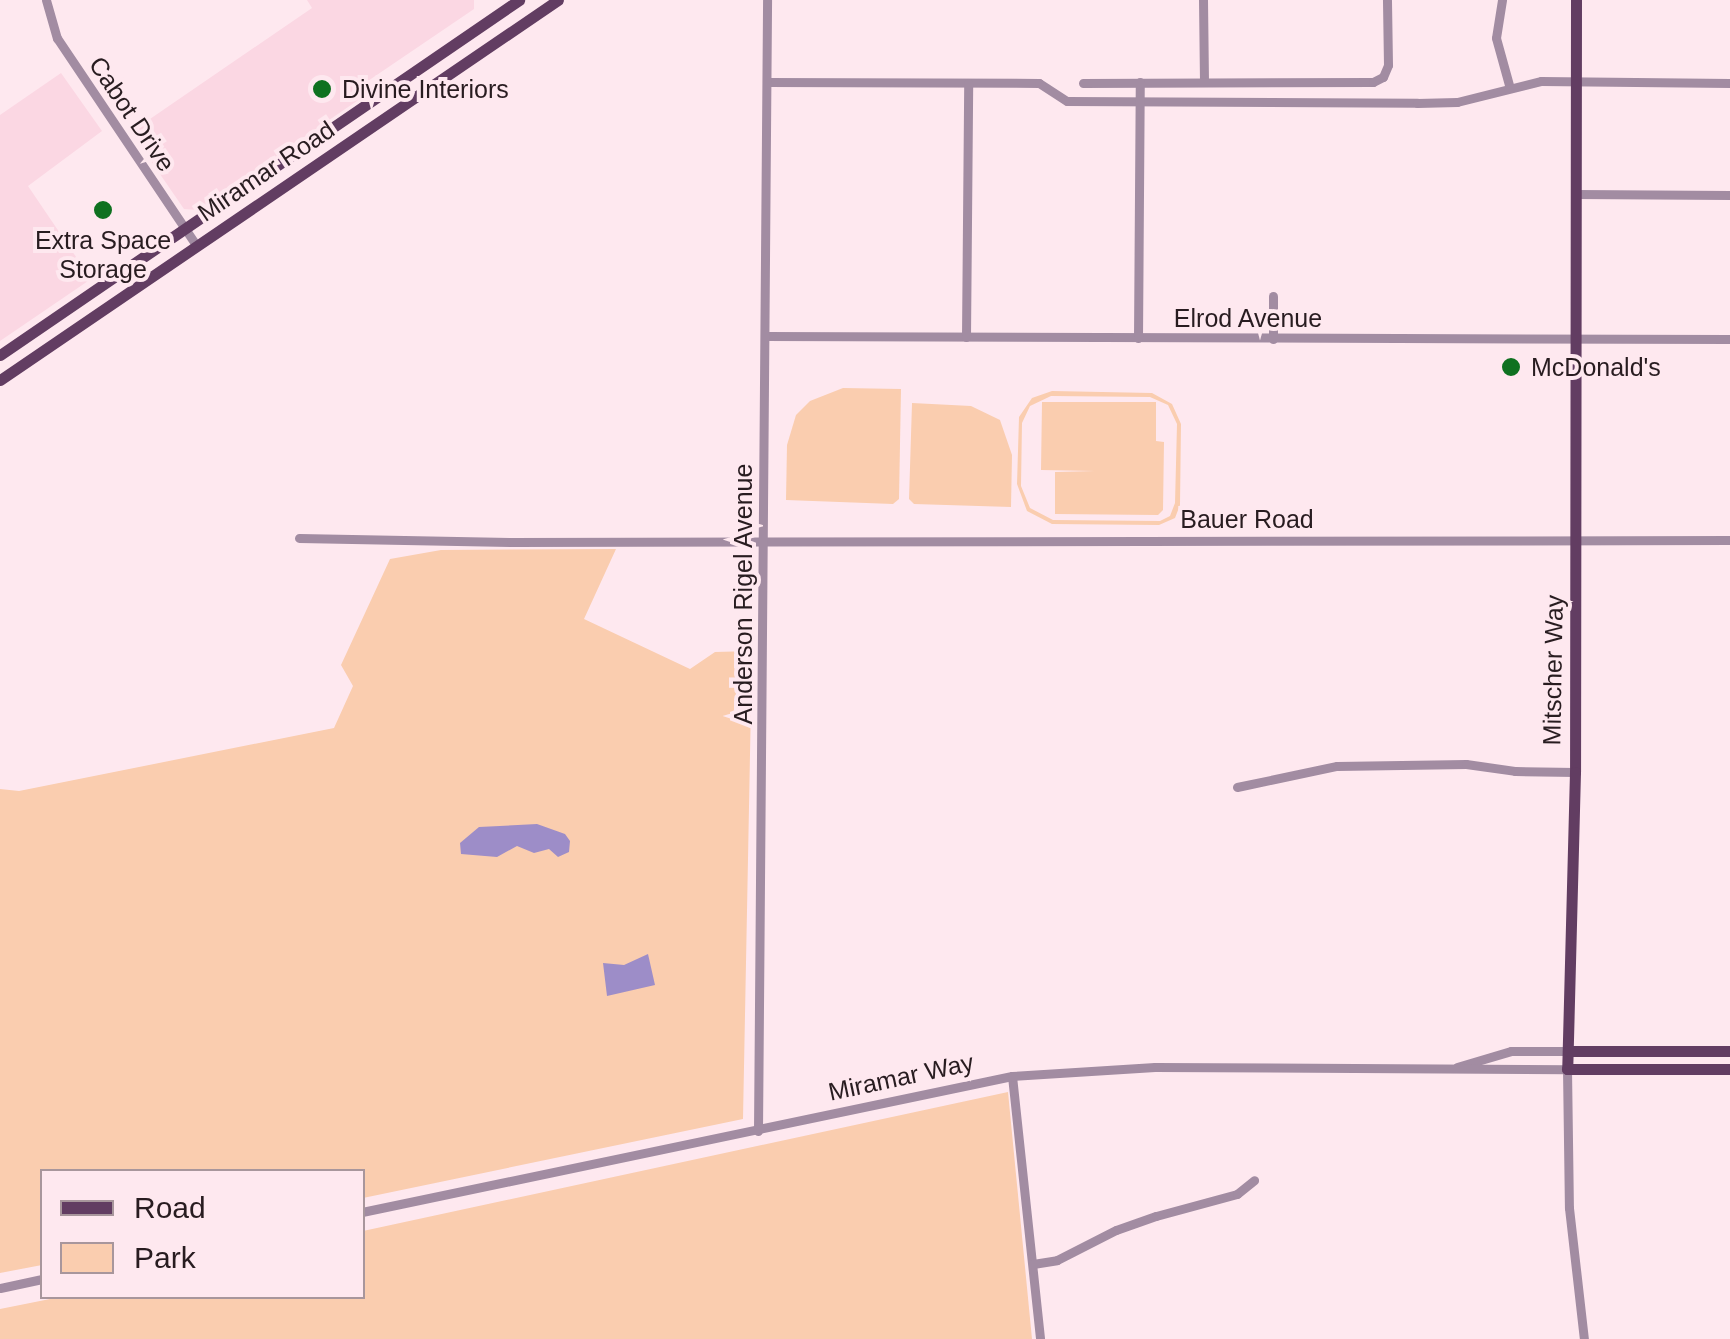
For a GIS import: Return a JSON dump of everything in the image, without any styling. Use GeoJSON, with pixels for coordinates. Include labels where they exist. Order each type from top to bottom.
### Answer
{"type":"FeatureCollection","features":[{"type":"Feature","properties":{"kind":"main road","name":"Miramar Road"},"geometry":{"type":"LineString","coordinates":[[0,355],[519,0]]}},
{"type":"Feature","properties":{"kind":"main road","name":"Miramar Road"},"geometry":{"type":"LineString","coordinates":[[0,380],[558,0]]}},
{"type":"Feature","properties":{"kind":"main road","name":"Mitscher Way"},"geometry":{"type":"LineString","coordinates":[[1567,1068],[1575,772],[1576,0]]}},
{"type":"Feature","properties":{"kind":"main road","name":"Miramar Way"},"geometry":{"type":"LineString","coordinates":[[1568,1050],[1730,1051]]}},
{"type":"Feature","properties":{"kind":"main road","name":"Miramar Way"},"geometry":{"type":"LineString","coordinates":[[1567,1068],[1730,1069]]}},
{"type":"Feature","properties":{"kind":"street","name":"Cabot Drive"},"geometry":{"type":"LineString","coordinates":[[46,0],[56,38],[196,245]]}},
{"type":"Feature","properties":{"kind":"street","name":"Anderson Rigel Avenue"},"geometry":{"type":"LineString","coordinates":[[758,1131],[767,0]]}},
{"type":"Feature","properties":{"kind":"street"},"geometry":{"type":"LineString","coordinates":[[1203,0],[1204,82]]}},
{"type":"Feature","properties":{"kind":"street"},"geometry":{"type":"LineString","coordinates":[[1083,83],[1374,82],[1382,77],[1388,64],[1387,0]]}},
{"type":"Feature","properties":{"kind":"street"},"geometry":{"type":"LineString","coordinates":[[1502,0],[1496,38],[1509,86]]}},
{"type":"Feature","properties":{"kind":"street"},"geometry":{"type":"LineString","coordinates":[[767,82],[1039,83],[1067,101],[1457,102],[1509,86],[1575,82],[1730,83]]}},
{"type":"Feature","properties":{"kind":"street"},"geometry":{"type":"LineString","coordinates":[[1138,338],[1140,82]]}},
{"type":"Feature","properties":{"kind":"street"},"geometry":{"type":"LineString","coordinates":[[966,337],[968,83]]}},
{"type":"Feature","properties":{"kind":"street"},"geometry":{"type":"LineString","coordinates":[[1575,194],[1730,195]]}},
{"type":"Feature","properties":{"kind":"street"},"geometry":{"type":"LineString","coordinates":[[1273,296],[1273,339]]}},
{"type":"Feature","properties":{"kind":"street","name":"Elrod Avenue"},"geometry":{"type":"LineString","coordinates":[[766,336],[1730,339]]}},
{"type":"Feature","properties":{"kind":"street","name":"Bauer Road"},"geometry":{"type":"LineString","coordinates":[[300,538],[1730,540]]}},
{"type":"Feature","properties":{"kind":"street"},"geometry":{"type":"LineString","coordinates":[[1237,787],[1338,766],[1466,764],[1516,772],[1575,772]]}},
{"type":"Feature","properties":{"kind":"street","name":"Miramar Way"},"geometry":{"type":"LineString","coordinates":[[1457,1067],[1511,1051],[1568,1050]]}},
{"type":"Feature","properties":{"kind":"street","name":"Miramar Way"},"geometry":{"type":"LineString","coordinates":[[365,1211],[1012,1076],[1155,1067],[1567,1068]]}},
{"type":"Feature","properties":{"kind":"street","name":"Mitscher Way"},"geometry":{"type":"LineString","coordinates":[[1567,1068],[1569,1208],[1584,1339]]}},
{"type":"Feature","properties":{"kind":"street"},"geometry":{"type":"LineString","coordinates":[[1012,1076],[1040,1339]]}},
{"type":"Feature","properties":{"kind":"street"},"geometry":{"type":"LineString","coordinates":[[1032,1264],[1057,1260],[1156,1216],[1237,1194],[1254,1180]]}},
{"type":"Feature","properties":{"kind":"street"},"geometry":{"type":"LineString","coordinates":[[0,1288],[40,1279]]}},
{"type":"Feature","properties":{"kind":"shaded area"},"geometry":{"type":"Polygon","coordinates":[[[307,0],[474,0],[474,9],[365,83],[370,92],[198,210],[184,209],[131,132],[312,8],[307,0]]]}},
{"type":"Feature","properties":{"kind":"shaded area"},"geometry":{"type":"Polygon","coordinates":[[[61,73],[102,131],[28,186],[91,279],[0,341],[0,115],[61,73]]]}},
{"type":"Feature","properties":{"kind":"shaded area"},"geometry":{"type":"Polygon","coordinates":[[[537,824],[565,834],[570,841],[569,852],[558,857],[549,849],[534,853],[517,846],[497,857],[461,854],[460,843],[479,827],[537,824]]]}},
{"type":"Feature","properties":{"kind":"shaded area"},"geometry":{"type":"Polygon","coordinates":[[[648,954],[655,985],[607,996],[603,963],[624,965],[648,954]]]}},
{"type":"Feature","properties":{"kind":"green space"},"geometry":{"type":"Polygon","coordinates":[[[843,388],[901,389],[899,499],[893,504],[786,500],[787,445],[796,415],[810,401],[843,388]]]}},
{"type":"Feature","properties":{"kind":"green space"},"geometry":{"type":"Polygon","coordinates":[[[1052,391],[1152,393],[1172,404],[1181,424],[1180,505],[1175,518],[1159,525],[1052,524],[1027,511],[1017,484],[1019,417],[1032,398],[1052,391]],[[1051,396],[1030,406],[1022,423],[1021,486],[1030,508],[1053,520],[1160,521],[1170,516],[1175,503],[1177,424],[1168,405],[1150,397],[1051,396]]]}},
{"type":"Feature","properties":{"kind":"green space"},"geometry":{"type":"Polygon","coordinates":[[[1042,402],[1156,402],[1156,441],[1164,442],[1163,510],[1158,515],[1055,514],[1055,472],[1095,471],[1041,470],[1042,402]]]}},
{"type":"Feature","properties":{"kind":"green space"},"geometry":{"type":"Polygon","coordinates":[[[912,403],[971,406],[1000,420],[1012,455],[1011,507],[914,504],[909,499],[912,403]]]}},
{"type":"Feature","properties":{"kind":"green space"},"geometry":{"type":"Polygon","coordinates":[[[616,549],[584,619],[690,669],[715,652],[752,651],[743,1119],[365,1198],[365,1169],[40,1169],[40,1265],[0,1273],[0,789],[19,791],[334,728],[353,686],[341,665],[390,559],[441,550],[616,549]]]}},
{"type":"Feature","properties":{"kind":"green space"},"geometry":{"type":"Polygon","coordinates":[[[1008,1092],[1032,1339],[0,1339],[0,1309],[50,1299],[365,1299],[365,1231],[1008,1092]]]}},
{"type":"Feature","properties":{"kind":"place","name":"Divine Interiors"},"geometry":{"type":"Point","coordinates":[322,89]}},
{"type":"Feature","properties":{"kind":"place","name":"Extra Space Storage"},"geometry":{"type":"Point","coordinates":[103,210]}},
{"type":"Feature","properties":{"kind":"place","name":"McDonald's"},"geometry":{"type":"Point","coordinates":[1511,367]}}]}
